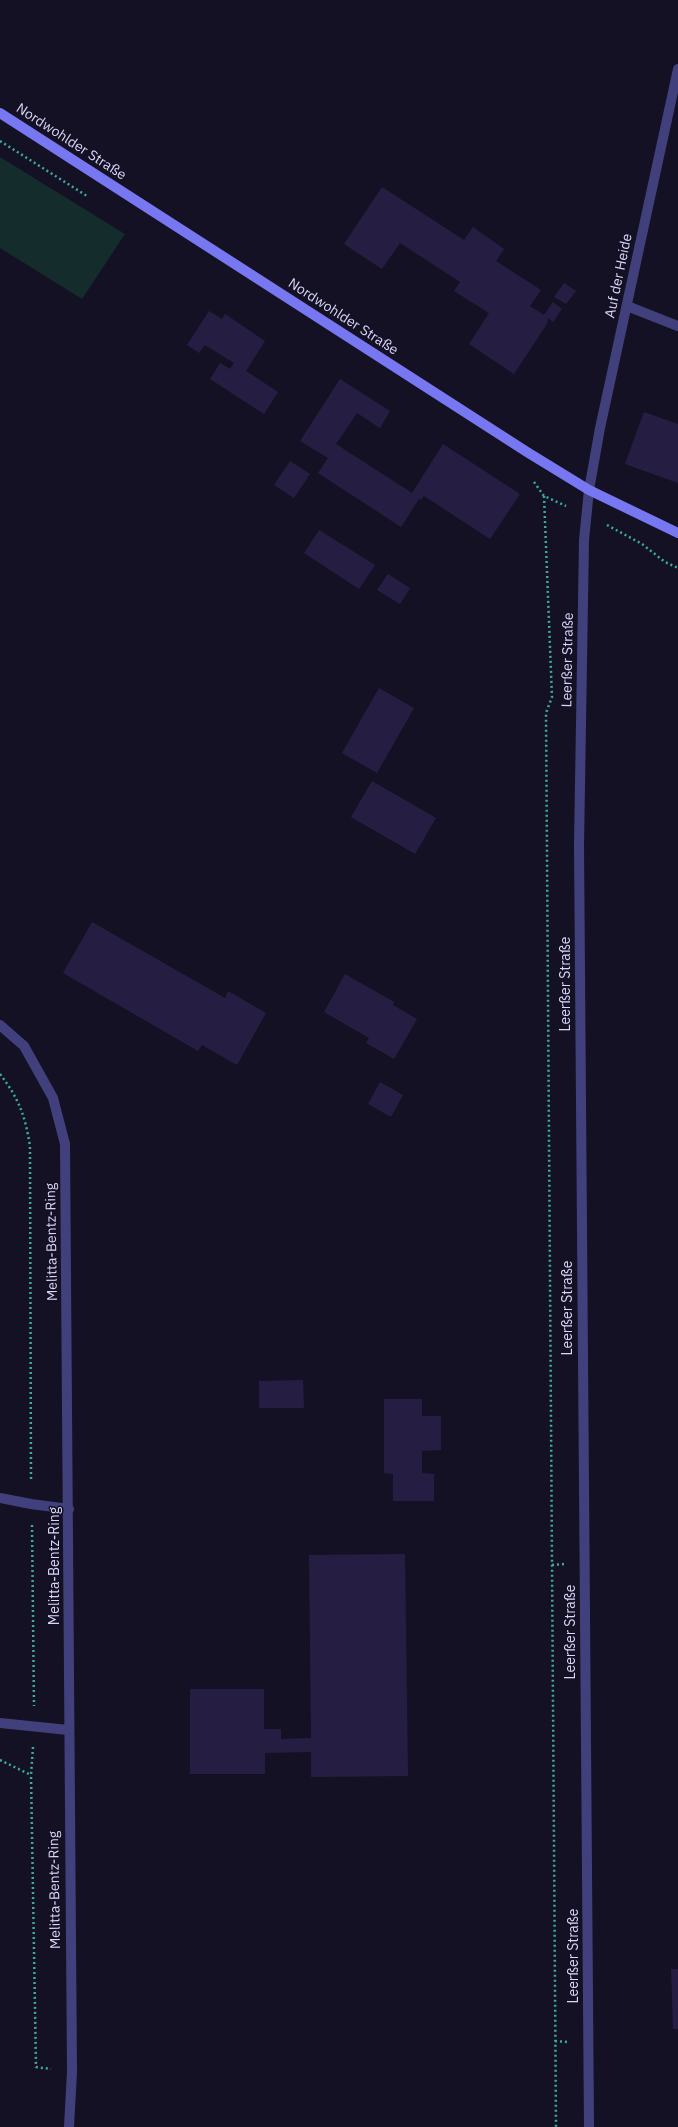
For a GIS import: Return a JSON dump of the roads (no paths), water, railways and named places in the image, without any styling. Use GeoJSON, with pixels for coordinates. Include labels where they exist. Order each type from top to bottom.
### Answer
{"type":"FeatureCollection","features":[{"type":"Feature","properties":{"kind":"main road","name":"Nordwohlder Straße"},"geometry":{"type":"LineString","coordinates":[[0,113],[527,452],[590,490],[678,533]]}},
{"type":"Feature","properties":{"kind":"street","name":"Auf der Heide"},"geometry":{"type":"LineString","coordinates":[[590,490],[600,428],[678,69]]}},
{"type":"Feature","properties":{"kind":"street"},"geometry":{"type":"LineString","coordinates":[[627,306],[678,326]]}},
{"type":"Feature","properties":{"kind":"street","name":"Leerßer Straße"},"geometry":{"type":"LineString","coordinates":[[589,2127],[579,853],[584,548],[586,515],[590,490]]}},
{"type":"Feature","properties":{"kind":"street","name":"Melitta-Bentz-Ring"},"geometry":{"type":"LineString","coordinates":[[0,1025],[24,1046],[54,1098],[65,1144],[69,1509],[68,1730],[72,2072],[69,2127]]}},
{"type":"Feature","properties":{"kind":"street"},"geometry":{"type":"LineString","coordinates":[[0,1498],[69,1509]]}},
{"type":"Feature","properties":{"kind":"street"},"geometry":{"type":"LineString","coordinates":[[0,1723],[68,1730]]}}]}
